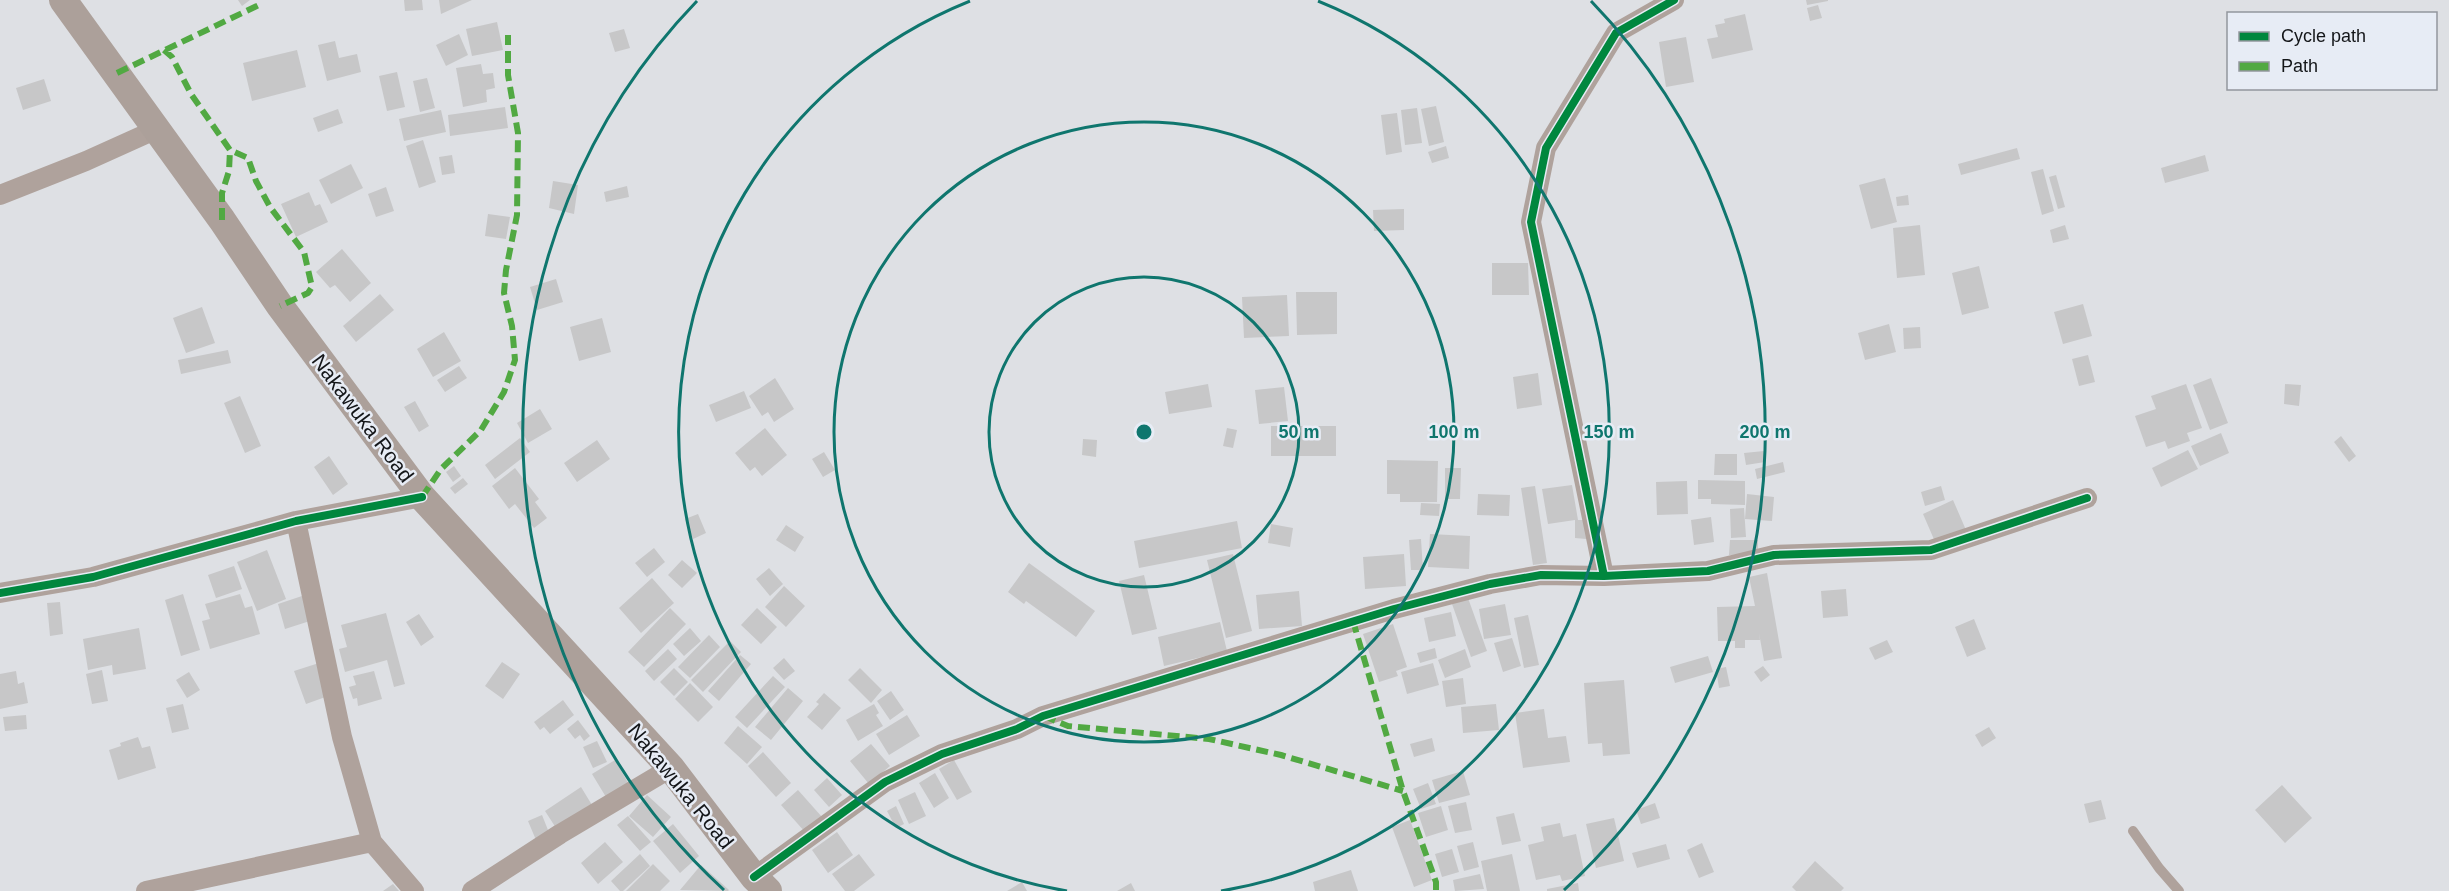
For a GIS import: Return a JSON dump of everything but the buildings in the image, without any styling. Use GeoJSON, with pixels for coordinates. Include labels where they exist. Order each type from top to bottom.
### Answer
{"type":"FeatureCollection","features":[{"type":"Feature","properties":{"kind":"main road","name":"Nakawuka Road"},"geometry":{"type":"LineString","coordinates":[[63,0],[157,129],[280,306],[422,498],[671,768],[761,884]]}},
{"type":"Feature","properties":{"kind":"street"},"geometry":{"type":"LineString","coordinates":[[1604,576],[1531,222],[1546,148],[1616,33],[1674,0]]}},
{"type":"Feature","properties":{"kind":"street"},"geometry":{"type":"LineString","coordinates":[[0,195],[86,161],[157,129]]}},
{"type":"Feature","properties":{"kind":"street"},"geometry":{"type":"LineString","coordinates":[[0,593],[93,577],[296,521],[422,498]]}},
{"type":"Feature","properties":{"kind":"street"},"geometry":{"type":"LineString","coordinates":[[761,884],[885,782],[942,754],[1017,729],[1043,716],[1383,612],[1490,584],[1541,575],[1604,576],[1708,571],[1774,555],[1930,550],[2087,498]]}},
{"type":"Feature","properties":{"kind":"street"},"geometry":{"type":"LineString","coordinates":[[296,521],[342,737],[372,842],[414,891]]}},
{"type":"Feature","properties":{"kind":"street"},"geometry":{"type":"LineString","coordinates":[[472,891],[560,834],[671,768]]}},
{"type":"Feature","properties":{"kind":"street"},"geometry":{"type":"LineString","coordinates":[[146,891],[372,842]]}},
{"type":"Feature","properties":{"kind":"lane"},"geometry":{"type":"LineString","coordinates":[[2133,831],[2159,868],[2180,891]]}},
{"type":"Feature","properties":{"kind":"marked path"},"geometry":{"type":"LineString","coordinates":[[117,73],[261,4]]}},
{"type":"Feature","properties":{"kind":"marked path"},"geometry":{"type":"LineString","coordinates":[[422,497],[441,469],[481,430],[504,392],[515,360],[512,326],[504,293],[506,270],[517,215],[518,133],[508,75],[508,35]]}},
{"type":"Feature","properties":{"kind":"marked path"},"geometry":{"type":"LineString","coordinates":[[164,50],[172,57],[191,94],[230,150],[248,158],[256,181],[270,207],[304,252],[312,287],[308,293],[280,306]]}},
{"type":"Feature","properties":{"kind":"marked path"},"geometry":{"type":"LineString","coordinates":[[222,220],[222,193],[229,171],[230,150]]}},
{"type":"Feature","properties":{"kind":"marked path"},"geometry":{"type":"LineString","coordinates":[[1353,621],[1403,791],[1436,882],[1436,891]]}},
{"type":"Feature","properties":{"kind":"marked path"},"geometry":{"type":"LineString","coordinates":[[1044,716],[1068,726],[1209,739],[1281,755],[1403,791]]}},
{"type":"Feature","properties":{"kind":"cycle path"},"geometry":{"type":"LineString","coordinates":[[1604,576],[1531,222],[1546,148],[1616,33],[1674,0]]}},
{"type":"Feature","properties":{"kind":"cycle path"},"geometry":{"type":"LineString","coordinates":[[0,593],[93,577],[296,521],[422,497]]}},
{"type":"Feature","properties":{"kind":"cycle path"},"geometry":{"type":"LineString","coordinates":[[754,877],[885,782],[942,754],[1017,729],[1043,716],[1394,609],[1490,584],[1541,575],[1604,576],[1708,571],[1774,555],[1931,550],[2087,498]]}}]}
